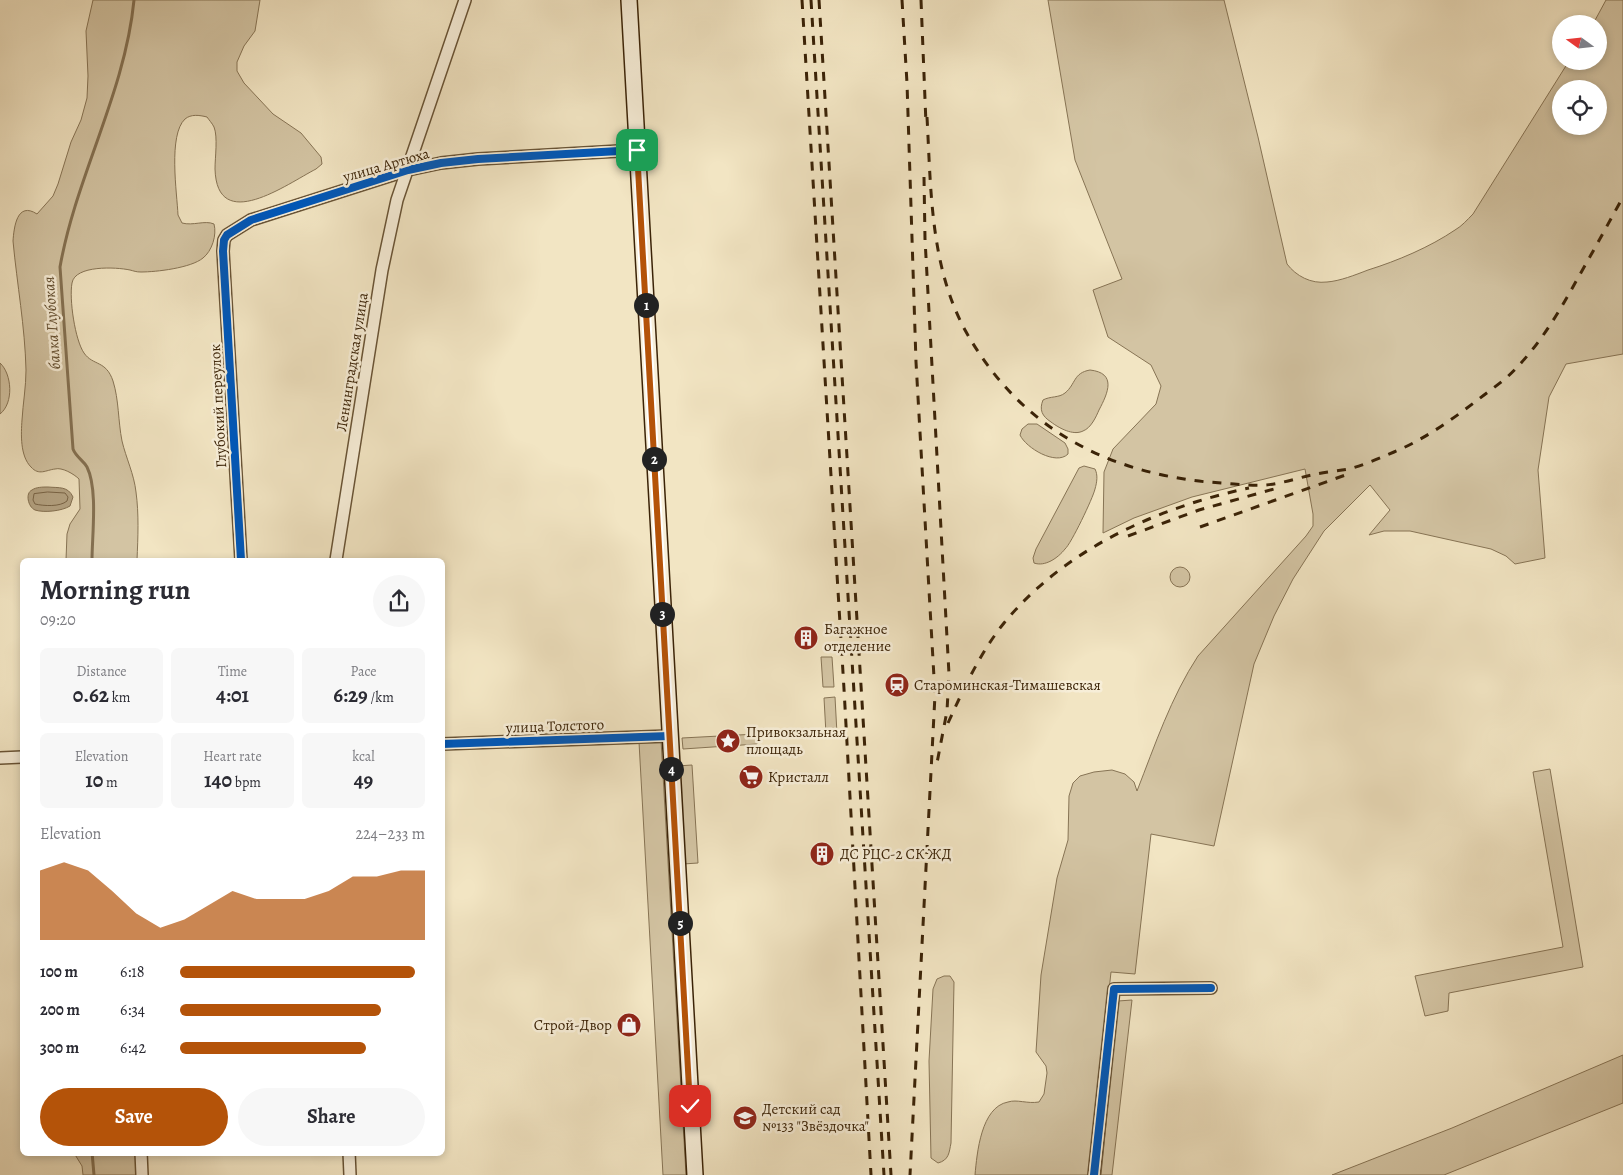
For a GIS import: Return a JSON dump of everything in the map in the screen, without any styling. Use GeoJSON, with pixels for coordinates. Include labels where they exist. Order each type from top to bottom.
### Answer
{"type":"FeatureCollection","features":[{"type":"Feature","properties":{"kind":"main road"},"geometry":{"type":"LineString","coordinates":[[629,0],[695,1175]]}},
{"type":"Feature","properties":{"kind":"street","name":"Ленинградская улица"},"geometry":{"type":"LineString","coordinates":[[336,558],[382,270],[397,200],[465,0]]}},
{"type":"Feature","properties":{"kind":"street","name":"улица Артюха"},"geometry":{"type":"LineString","coordinates":[[223,251],[223,244],[227,235],[251,220],[408,170],[441,163],[478,159],[637,150]]}},
{"type":"Feature","properties":{"kind":"street","name":"Глубокий переулок"},"geometry":{"type":"LineString","coordinates":[[223,251],[241,558]]}},
{"type":"Feature","properties":{"kind":"street","name":"улица Толстого"},"geometry":{"type":"LineString","coordinates":[[445,744],[669,736]]}},
{"type":"Feature","properties":{"kind":"street"},"geometry":{"type":"LineString","coordinates":[[0,758],[20,757]]}},
{"type":"Feature","properties":{"kind":"street"},"geometry":{"type":"LineString","coordinates":[[1094,1175],[1114,989],[1211,988]]}},
{"type":"Feature","properties":{"kind":"street"},"geometry":{"type":"LineString","coordinates":[[141,1156],[142,1175]]}},
{"type":"Feature","properties":{"kind":"street"},"geometry":{"type":"LineString","coordinates":[[349,1156],[350,1175]]}},
{"type":"Feature","properties":{"kind":"shaded area"},"geometry":{"type":"Polygon","coordinates":[[[93,0],[260,0],[255,31],[244,46],[237,62],[237,71],[244,83],[273,114],[301,133],[321,157],[322,164],[272,193],[240,202],[228,199],[219,189],[215,169],[216,142],[214,127],[207,117],[195,115],[187,117],[180,127],[175,151],[178,215],[182,223],[214,224],[214,238],[209,251],[198,261],[182,267],[141,272],[115,268],[88,270],[75,277],[72,283],[71,299],[81,347],[91,360],[107,370],[115,388],[122,441],[134,479],[136,492],[138,517],[137,558],[66,558],[67,534],[70,524],[80,509],[79,479],[61,469],[43,472],[34,470],[27,462],[22,445],[26,370],[23,322],[13,241],[14,229],[21,213],[30,211],[37,214],[53,196],[58,184],[87,98],[86,31],[93,0]]]}},
{"type":"Feature","properties":{"kind":"shaded area"},"geometry":{"type":"Polygon","coordinates":[[[1048,0],[1224,0],[1287,264],[1299,275],[1315,282],[1321,282],[1342,279],[1413,253],[1435,242],[1467,221],[1552,88],[1552,135],[1607,135],[1607,80],[1557,80],[1563,70],[1608,70],[1608,15],[1598,15],[1606,0],[1623,0],[1623,354],[1566,364],[1549,397],[1538,470],[1545,558],[1515,564],[1506,556],[1491,549],[1410,531],[1384,531],[1369,535],[1390,510],[1370,485],[1324,531],[1293,579],[1274,616],[1254,664],[1214,846],[1151,834],[1135,974],[1111,972],[1089,1175],[975,1175],[982,1132],[992,1112],[999,1106],[1011,1101],[1039,1102],[1044,1094],[1046,1066],[1036,1052],[1041,975],[1057,878],[1068,840],[1069,796],[1073,783],[1080,776],[1112,770],[1125,774],[1134,782],[1137,791],[1172,705],[1198,656],[1313,526],[1313,514],[1305,469],[1192,497],[1134,518],[1103,533],[1104,472],[1113,449],[1156,404],[1161,386],[1151,365],[1108,337],[1093,290],[1122,279],[1075,160],[1048,0]]]}},
{"type":"Feature","properties":{"kind":"shaded area"},"geometry":{"type":"Polygon","coordinates":[[[0,363],[7,374],[10,388],[8,403],[0,414],[0,363]]]}},
{"type":"Feature","properties":{"kind":"shaded area"},"geometry":{"type":"Polygon","coordinates":[[[1090,370],[1104,375],[1108,385],[1105,397],[1096,416],[1086,430],[1075,433],[1062,429],[1043,415],[1041,410],[1043,400],[1063,395],[1069,390],[1080,374],[1090,370]]]}},
{"type":"Feature","properties":{"kind":"shaded area"},"geometry":{"type":"Polygon","coordinates":[[[1028,424],[1037,424],[1065,443],[1068,454],[1063,457],[1049,457],[1028,445],[1020,435],[1022,429],[1028,424]]]}},
{"type":"Feature","properties":{"kind":"shaded area"},"geometry":{"type":"Polygon","coordinates":[[[1084,466],[1095,469],[1097,481],[1077,530],[1068,545],[1055,558],[1047,563],[1034,563],[1033,558],[1036,549],[1079,468],[1084,466]]]}},
{"type":"Feature","properties":{"kind":"shaded area"},"geometry":{"type":"Polygon","coordinates":[[[1180,567],[1187,570],[1190,577],[1187,584],[1180,587],[1173,584],[1170,577],[1173,570],[1180,567]]]}},
{"type":"Feature","properties":{"kind":"shaded area"},"geometry":{"type":"Polygon","coordinates":[[[821,657],[832,657],[834,687],[823,687],[821,657]]]}},
{"type":"Feature","properties":{"kind":"shaded area"},"geometry":{"type":"Polygon","coordinates":[[[835,697],[837,734],[826,734],[824,698],[835,697]]]}},
{"type":"Feature","properties":{"kind":"shaded area"},"geometry":{"type":"Polygon","coordinates":[[[757,734],[757,744],[683,749],[682,738],[757,734]]]}},
{"type":"Feature","properties":{"kind":"shaded area"},"geometry":{"type":"Polygon","coordinates":[[[661,740],[686,1175],[663,1175],[639,742],[661,740]]]}},
{"type":"Feature","properties":{"kind":"shaded area"},"geometry":{"type":"Polygon","coordinates":[[[692,765],[698,863],[683,864],[677,766],[692,765]]]}},
{"type":"Feature","properties":{"kind":"shaded area"},"geometry":{"type":"Polygon","coordinates":[[[1550,769],[1583,967],[1449,993],[1448,1011],[1425,1016],[1415,976],[1563,947],[1533,772],[1550,769]]]}},
{"type":"Feature","properties":{"kind":"shaded area"},"geometry":{"type":"Polygon","coordinates":[[[950,976],[954,982],[951,1143],[946,1158],[938,1163],[931,1158],[929,1061],[933,989],[937,979],[950,976]]]}},
{"type":"Feature","properties":{"kind":"shaded area"},"geometry":{"type":"Polygon","coordinates":[[[1132,1000],[1112,1175],[1101,1175],[1118,1001],[1132,1000]]]}},
{"type":"Feature","properties":{"kind":"shaded area"},"geometry":{"type":"Polygon","coordinates":[[[1623,1055],[1623,1103],[1444,1175],[1332,1175],[1452,1128],[1623,1055]]]}},
{"type":"Feature","properties":{"kind":"shaded area"},"geometry":{"type":"Polygon","coordinates":[[[76,1156],[135,1156],[137,1175],[83,1175],[82,1166],[76,1156]]]}},
{"type":"Feature","properties":{"kind":"water"},"geometry":{"type":"Polygon","coordinates":[[[48,487],[63,488],[69,491],[73,497],[70,506],[58,510],[35,510],[28,500],[30,492],[34,489],[48,487]]]}},
{"type":"Feature","properties":{"kind":"waterway","name":"балка Глубокая"},"geometry":{"type":"LineString","coordinates":[[92,558],[94,513],[92,487],[87,467],[73,449],[60,267],[67,233],[77,200],[121,68],[134,0]]}},
{"type":"Feature","properties":{"kind":"waterway","name":"балка Глубокая"},"geometry":{"type":"LineString","coordinates":[[92,1156],[94,1175]]}},
{"type":"Feature","properties":{"kind":"railway"},"geometry":{"type":"LineString","coordinates":[[802,0],[844,689],[871,1175]]}},
{"type":"Feature","properties":{"kind":"railway"},"geometry":{"type":"LineString","coordinates":[[811,0],[884,1175]]}},
{"type":"Feature","properties":{"kind":"railway"},"geometry":{"type":"LineString","coordinates":[[819,0],[891,1175]]}},
{"type":"Feature","properties":{"kind":"railway"},"geometry":{"type":"LineString","coordinates":[[902,0],[907,83],[916,362],[935,695],[910,1175]]}},
{"type":"Feature","properties":{"kind":"railway"},"geometry":{"type":"LineString","coordinates":[[921,0],[926,124]]}},
{"type":"Feature","properties":{"kind":"railway"},"geometry":{"type":"LineString","coordinates":[[927,117],[934,226],[945,279],[953,305],[965,330],[986,363],[1010,392],[1037,417],[1066,438],[1098,454],[1132,467],[1168,476],[1207,482],[1265,485],[1349,469],[1405,447],[1446,423],[1505,379],[1537,344],[1563,304],[1623,197]]}},
{"type":"Feature","properties":{"kind":"railway"},"geometry":{"type":"LineString","coordinates":[[924,177],[925,239],[949,674],[947,711],[937,763]]}},
{"type":"Feature","properties":{"kind":"railway"},"geometry":{"type":"LineString","coordinates":[[1200,527],[1351,473]]}},
{"type":"Feature","properties":{"kind":"railway"},"geometry":{"type":"LineString","coordinates":[[948,723],[973,671],[995,634],[1028,597],[1055,574],[1084,553],[1114,535],[1147,520],[1180,507],[1249,488]]}},
{"type":"Feature","properties":{"kind":"railway"},"geometry":{"type":"LineString","coordinates":[[1128,536],[1199,510],[1274,489]]}},
{"type":"Feature","properties":{"kind":"cycle path"},"geometry":{"type":"LineString","coordinates":[[241,558],[223,251],[224,240],[227,235],[251,220],[408,170],[441,163],[478,159],[637,150]]}},
{"type":"Feature","properties":{"kind":"cycle path"},"geometry":{"type":"LineString","coordinates":[[445,744],[669,736]]}},
{"type":"Feature","properties":{"kind":"cycle path"},"geometry":{"type":"LineString","coordinates":[[1094,1175],[1114,989],[1211,988]]}},
{"type":"Feature","properties":{"kind":"place","name":"Багажное отделение"},"geometry":{"type":"Point","coordinates":[806,638]}},
{"type":"Feature","properties":{"kind":"place","name":"Староминская-Тимашевская"},"geometry":{"type":"Point","coordinates":[897,685]}},
{"type":"Feature","properties":{"kind":"place","name":"Привокзальная площадь"},"geometry":{"type":"Point","coordinates":[728,741]}},
{"type":"Feature","properties":{"kind":"place","name":"Кристалл"},"geometry":{"type":"Point","coordinates":[751,777]}},
{"type":"Feature","properties":{"kind":"place","name":"ДС РЦС-2 СК ЖД"},"geometry":{"type":"Point","coordinates":[822,854]}},
{"type":"Feature","properties":{"kind":"place","name":"Строй-Двор"},"geometry":{"type":"Point","coordinates":[629,1025]}},
{"type":"Feature","properties":{"kind":"place","name":"Детский сад №133 \"Звёздочка\""},"geometry":{"type":"Point","coordinates":[745,1118]}},
{"type":"Feature","properties":{"kind":"route"},"geometry":{"type":"LineString","coordinates":[[637,150],[690,1106]]}}]}
